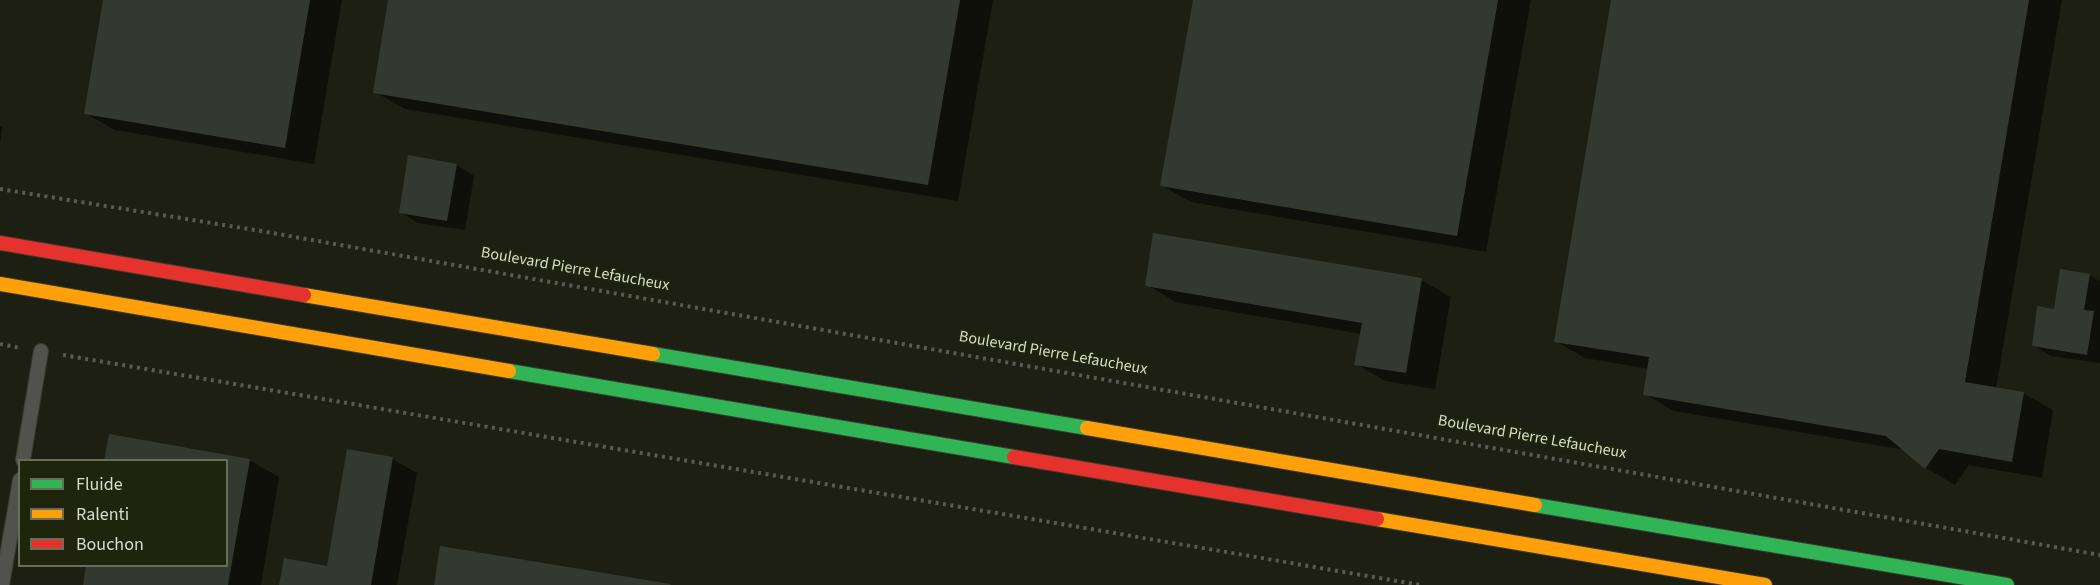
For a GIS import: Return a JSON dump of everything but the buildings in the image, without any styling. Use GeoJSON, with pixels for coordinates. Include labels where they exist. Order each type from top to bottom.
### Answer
{"type":"FeatureCollection","features":[{"type":"Feature","properties":{"kind":"main road"},"geometry":{"type":"LineString","coordinates":[[0,243],[2007,585]]}},
{"type":"Feature","properties":{"kind":"main road"},"geometry":{"type":"LineString","coordinates":[[0,284],[1765,585]]}},
{"type":"Feature","properties":{"kind":"lane"},"geometry":{"type":"LineString","coordinates":[[23,459],[41,351]]}},
{"type":"Feature","properties":{"kind":"lane"},"geometry":{"type":"LineString","coordinates":[[2,585],[18,492]]}},
{"type":"Feature","properties":{"kind":"path","name":"Boulevard Pierre Lefaucheux"},"geometry":{"type":"LineString","coordinates":[[0,189],[261,231],[2100,555]]}},
{"type":"Feature","properties":{"kind":"path"},"geometry":{"type":"LineString","coordinates":[[0,344],[1420,585]]}},
{"type":"Feature","properties":{"kind":"traffic: fast"},"geometry":{"type":"LineString","coordinates":[[653,354],[1087,428]]}},
{"type":"Feature","properties":{"kind":"traffic: fast"},"geometry":{"type":"LineString","coordinates":[[509,371],[1014,457]]}},
{"type":"Feature","properties":{"kind":"traffic: fast"},"geometry":{"type":"LineString","coordinates":[[1535,505],[2007,585]]}},
{"type":"Feature","properties":{"kind":"traffic: slow"},"geometry":{"type":"LineString","coordinates":[[0,284],[509,371]]}},
{"type":"Feature","properties":{"kind":"traffic: slow"},"geometry":{"type":"LineString","coordinates":[[304,295],[653,354]]}},
{"type":"Feature","properties":{"kind":"traffic: slow"},"geometry":{"type":"LineString","coordinates":[[1087,428],[1535,505]]}},
{"type":"Feature","properties":{"kind":"traffic: slow"},"geometry":{"type":"LineString","coordinates":[[1377,519],[1765,585]]}},
{"type":"Feature","properties":{"kind":"traffic: jam"},"geometry":{"type":"LineString","coordinates":[[0,243],[304,295]]}},
{"type":"Feature","properties":{"kind":"traffic: jam"},"geometry":{"type":"LineString","coordinates":[[1014,457],[1377,519]]}}]}
